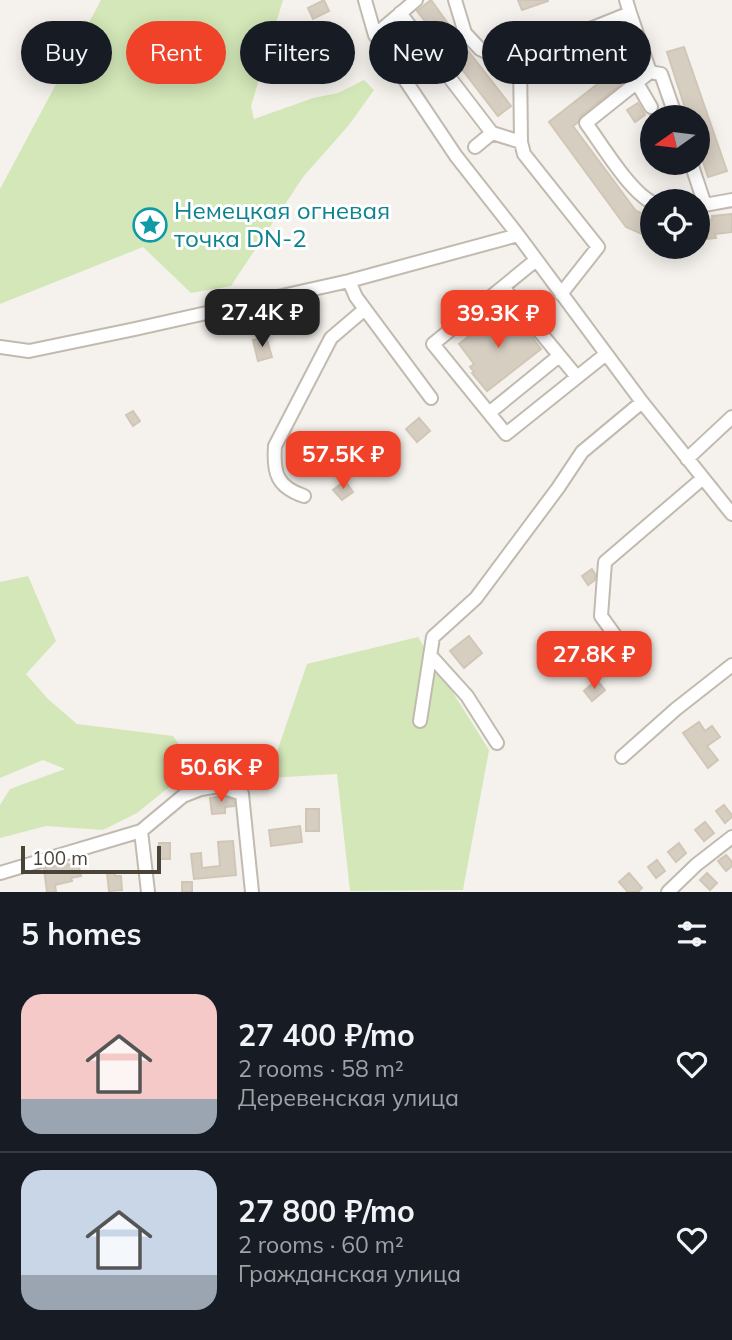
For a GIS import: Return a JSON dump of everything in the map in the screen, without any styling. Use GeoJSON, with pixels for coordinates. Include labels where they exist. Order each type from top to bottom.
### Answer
{"type":"FeatureCollection","features":[{"type":"Feature","properties":{"kind":"street"},"geometry":{"type":"LineString","coordinates":[[365,0],[371,21]]}},
{"type":"Feature","properties":{"kind":"street"},"geometry":{"type":"LineString","coordinates":[[391,21],[416,0]]}},
{"type":"Feature","properties":{"kind":"street"},"geometry":{"type":"LineString","coordinates":[[455,0],[465,33],[482,50]]}},
{"type":"Feature","properties":{"kind":"street"},"geometry":{"type":"LineString","coordinates":[[596,21],[628,6]]}},
{"type":"Feature","properties":{"kind":"street"},"geometry":{"type":"LineString","coordinates":[[400,13],[492,133],[521,142]]}},
{"type":"Feature","properties":{"kind":"street"},"geometry":{"type":"LineString","coordinates":[[651,72],[661,74],[672,105]]}},
{"type":"Feature","properties":{"kind":"street"},"geometry":{"type":"LineString","coordinates":[[408,84],[456,156],[642,402],[732,514]]}},
{"type":"Feature","properties":{"kind":"street"},"geometry":{"type":"LineString","coordinates":[[520,84],[521,142],[524,154],[598,247],[561,294]]}},
{"type":"Feature","properties":{"kind":"street"},"geometry":{"type":"LineString","coordinates":[[635,84],[586,123],[640,194]]}},
{"type":"Feature","properties":{"kind":"street"},"geometry":{"type":"LineString","coordinates":[[638,84],[650,105]]}},
{"type":"Feature","properties":{"kind":"street"},"geometry":{"type":"LineString","coordinates":[[475,146],[492,133]]}},
{"type":"Feature","properties":{"kind":"street"},"geometry":{"type":"LineString","coordinates":[[710,204],[732,200]]}},
{"type":"Feature","properties":{"kind":"street"},"geometry":{"type":"LineString","coordinates":[[0,347],[29,351],[349,281],[518,235]]}},
{"type":"Feature","properties":{"kind":"street"},"geometry":{"type":"LineString","coordinates":[[536,260],[433,344],[506,434],[606,354]]}},
{"type":"Feature","properties":{"kind":"street"},"geometry":{"type":"LineString","coordinates":[[349,281],[356,297],[432,398]]}},
{"type":"Feature","properties":{"kind":"street"},"geometry":{"type":"LineString","coordinates":[[503,287],[577,377]]}},
{"type":"Feature","properties":{"kind":"street"},"geometry":{"type":"LineString","coordinates":[[304,496],[290,491],[279,478],[274,464],[275,446],[331,338],[365,309]]}},
{"type":"Feature","properties":{"kind":"street"},"geometry":{"type":"LineString","coordinates":[[489,413],[559,356]]}},
{"type":"Feature","properties":{"kind":"street"},"geometry":{"type":"LineString","coordinates":[[421,722],[433,637],[475,598],[582,452],[642,402]]}},
{"type":"Feature","properties":{"kind":"street"},"geometry":{"type":"LineString","coordinates":[[687,459],[732,417]]}},
{"type":"Feature","properties":{"kind":"street"},"geometry":{"type":"LineString","coordinates":[[627,652],[601,616],[605,562],[703,478]]}},
{"type":"Feature","properties":{"kind":"street"},"geometry":{"type":"LineString","coordinates":[[430,655],[467,696],[497,743]]}},
{"type":"Feature","properties":{"kind":"street"},"geometry":{"type":"LineString","coordinates":[[622,757],[676,709],[732,665]]}},
{"type":"Feature","properties":{"kind":"street"},"geometry":{"type":"LineString","coordinates":[[0,873],[141,831],[183,796],[219,786],[242,794],[252,892]]}},
{"type":"Feature","properties":{"kind":"street"},"geometry":{"type":"LineString","coordinates":[[141,831],[148,892]]}},
{"type":"Feature","properties":{"kind":"street"},"geometry":{"type":"LineString","coordinates":[[668,892],[696,865],[732,838]]}},
{"type":"Feature","properties":{"kind":"green space"},"geometry":{"type":"Polygon","coordinates":[[[101,0],[283,0],[277,21],[240,21],[240,84],[258,84],[251,106],[254,119],[313,98],[338,93],[364,80],[374,90],[349,125],[303,177],[231,286],[191,293],[143,247],[0,304],[0,189],[56,84],[112,84],[112,21],[90,21],[101,0]]]}},
{"type":"Feature","properties":{"kind":"green space"},"geometry":{"type":"Polygon","coordinates":[[[28,576],[56,641],[26,674],[48,699],[77,724],[173,736],[191,761],[178,780],[137,813],[103,830],[46,826],[0,838],[0,805],[10,789],[65,769],[43,760],[0,778],[0,582],[28,576]]]}},
{"type":"Feature","properties":{"kind":"green space"},"geometry":{"type":"Polygon","coordinates":[[[418,637],[489,750],[463,890],[350,891],[337,774],[268,778],[307,664],[418,637]]]}},
{"type":"Feature","properties":{"kind":"building"},"geometry":{"type":"Polygon","coordinates":[[[324,0],[329,11],[313,19],[308,8],[324,0]]]}},
{"type":"Feature","properties":{"kind":"building"},"geometry":{"type":"Polygon","coordinates":[[[431,0],[446,21],[425,21],[417,11],[431,0]]]}},
{"type":"Feature","properties":{"kind":"building"},"geometry":{"type":"Polygon","coordinates":[[[518,0],[548,0],[548,1],[522,10],[518,0]]]}},
{"type":"Feature","properties":{"kind":"building"},"geometry":{"type":"Polygon","coordinates":[[[684,47],[704,105],[684,105],[667,52],[684,47]]]}},
{"type":"Feature","properties":{"kind":"building"},"geometry":{"type":"Polygon","coordinates":[[[468,51],[482,69],[482,84],[494,84],[511,106],[498,116],[468,77],[468,51]]]}},
{"type":"Feature","properties":{"kind":"building"},"geometry":{"type":"Polygon","coordinates":[[[598,84],[621,84],[581,116],[573,126],[636,211],[640,213],[640,233],[626,227],[549,122],[598,84]]]}},
{"type":"Feature","properties":{"kind":"building"},"geometry":{"type":"Polygon","coordinates":[[[638,103],[640,118],[635,122],[627,110],[638,103]]]}},
{"type":"Feature","properties":{"kind":"building"},"geometry":{"type":"Polygon","coordinates":[[[710,122],[727,171],[708,177],[710,175],[710,122]]]}},
{"type":"Feature","properties":{"kind":"building"},"geometry":{"type":"Polygon","coordinates":[[[732,214],[732,232],[715,234],[716,238],[710,239],[712,216],[732,214]]]}},
{"type":"Feature","properties":{"kind":"building"},"geometry":{"type":"Polygon","coordinates":[[[499,312],[515,331],[521,326],[524,331],[526,329],[541,349],[487,391],[472,373],[474,372],[470,367],[474,364],[459,344],[499,312]]]}},
{"type":"Feature","properties":{"kind":"building"},"geometry":{"type":"Polygon","coordinates":[[[266,337],[272,357],[258,361],[253,340],[266,337]]]}},
{"type":"Feature","properties":{"kind":"building"},"geometry":{"type":"Polygon","coordinates":[[[133,411],[140,421],[133,426],[126,415],[133,411]]]}},
{"type":"Feature","properties":{"kind":"building"},"geometry":{"type":"Polygon","coordinates":[[[419,418],[430,431],[417,442],[406,429],[419,418]]]}},
{"type":"Feature","properties":{"kind":"building"},"geometry":{"type":"Polygon","coordinates":[[[345,481],[353,492],[342,500],[333,490],[345,481]]]}},
{"type":"Feature","properties":{"kind":"building"},"geometry":{"type":"Polygon","coordinates":[[[592,569],[595,580],[588,585],[582,576],[592,569]]]}},
{"type":"Feature","properties":{"kind":"building"},"geometry":{"type":"Polygon","coordinates":[[[469,636],[482,653],[464,668],[450,651],[469,636]]]}},
{"type":"Feature","properties":{"kind":"building"},"geometry":{"type":"Polygon","coordinates":[[[597,680],[605,690],[592,701],[584,691],[597,680]]]}},
{"type":"Feature","properties":{"kind":"building"},"geometry":{"type":"Polygon","coordinates":[[[699,722],[705,731],[712,726],[720,737],[707,746],[718,760],[708,768],[683,733],[699,722]]]}},
{"type":"Feature","properties":{"kind":"building"},"geometry":{"type":"Polygon","coordinates":[[[222,796],[234,800],[234,806],[225,807],[225,813],[212,814],[210,798],[222,796]]]}},
{"type":"Feature","properties":{"kind":"building"},"geometry":{"type":"Polygon","coordinates":[[[724,805],[732,815],[725,823],[716,811],[724,805]]]}},
{"type":"Feature","properties":{"kind":"building"},"geometry":{"type":"Polygon","coordinates":[[[306,809],[319,809],[319,831],[306,831],[306,809]]]}},
{"type":"Feature","properties":{"kind":"building"},"geometry":{"type":"Polygon","coordinates":[[[705,822],[714,833],[704,841],[695,830],[705,822]]]}},
{"type":"Feature","properties":{"kind":"building"},"geometry":{"type":"Polygon","coordinates":[[[300,826],[302,842],[271,846],[269,830],[300,826]]]}},
{"type":"Feature","properties":{"kind":"building"},"geometry":{"type":"Polygon","coordinates":[[[233,841],[236,875],[194,879],[191,854],[201,853],[202,868],[220,866],[218,842],[233,841]]]}},
{"type":"Feature","properties":{"kind":"building"},"geometry":{"type":"Polygon","coordinates":[[[159,843],[170,843],[170,859],[159,859],[159,843]]]}},
{"type":"Feature","properties":{"kind":"building"},"geometry":{"type":"Polygon","coordinates":[[[679,843],[686,853],[676,862],[668,852],[679,843]]]}},
{"type":"Feature","properties":{"kind":"building"},"geometry":{"type":"Polygon","coordinates":[[[726,855],[732,866],[726,871],[718,861],[726,855]]]}},
{"type":"Feature","properties":{"kind":"building"},"geometry":{"type":"Polygon","coordinates":[[[657,860],[665,871],[656,878],[648,867],[657,860]]]}},
{"type":"Feature","properties":{"kind":"building"},"geometry":{"type":"Polygon","coordinates":[[[78,862],[81,876],[55,885],[56,892],[47,892],[44,869],[78,862]]]}},
{"type":"Feature","properties":{"kind":"building"},"geometry":{"type":"Polygon","coordinates":[[[115,872],[115,876],[121,876],[122,890],[109,891],[107,873],[115,872]]]}},
{"type":"Feature","properties":{"kind":"building"},"geometry":{"type":"Polygon","coordinates":[[[629,873],[642,888],[638,892],[628,892],[619,882],[629,873]]]}},
{"type":"Feature","properties":{"kind":"building"},"geometry":{"type":"Polygon","coordinates":[[[707,873],[717,883],[710,890],[700,880],[707,873]]]}},
{"type":"Feature","properties":{"kind":"building"},"geometry":{"type":"Polygon","coordinates":[[[182,882],[192,882],[192,892],[182,892],[182,882]]]}},
{"type":"Feature","properties":{"kind":"place","name":"Немецкая огневая точка DN-2"},"geometry":{"type":"Point","coordinates":[150,225]}}]}
